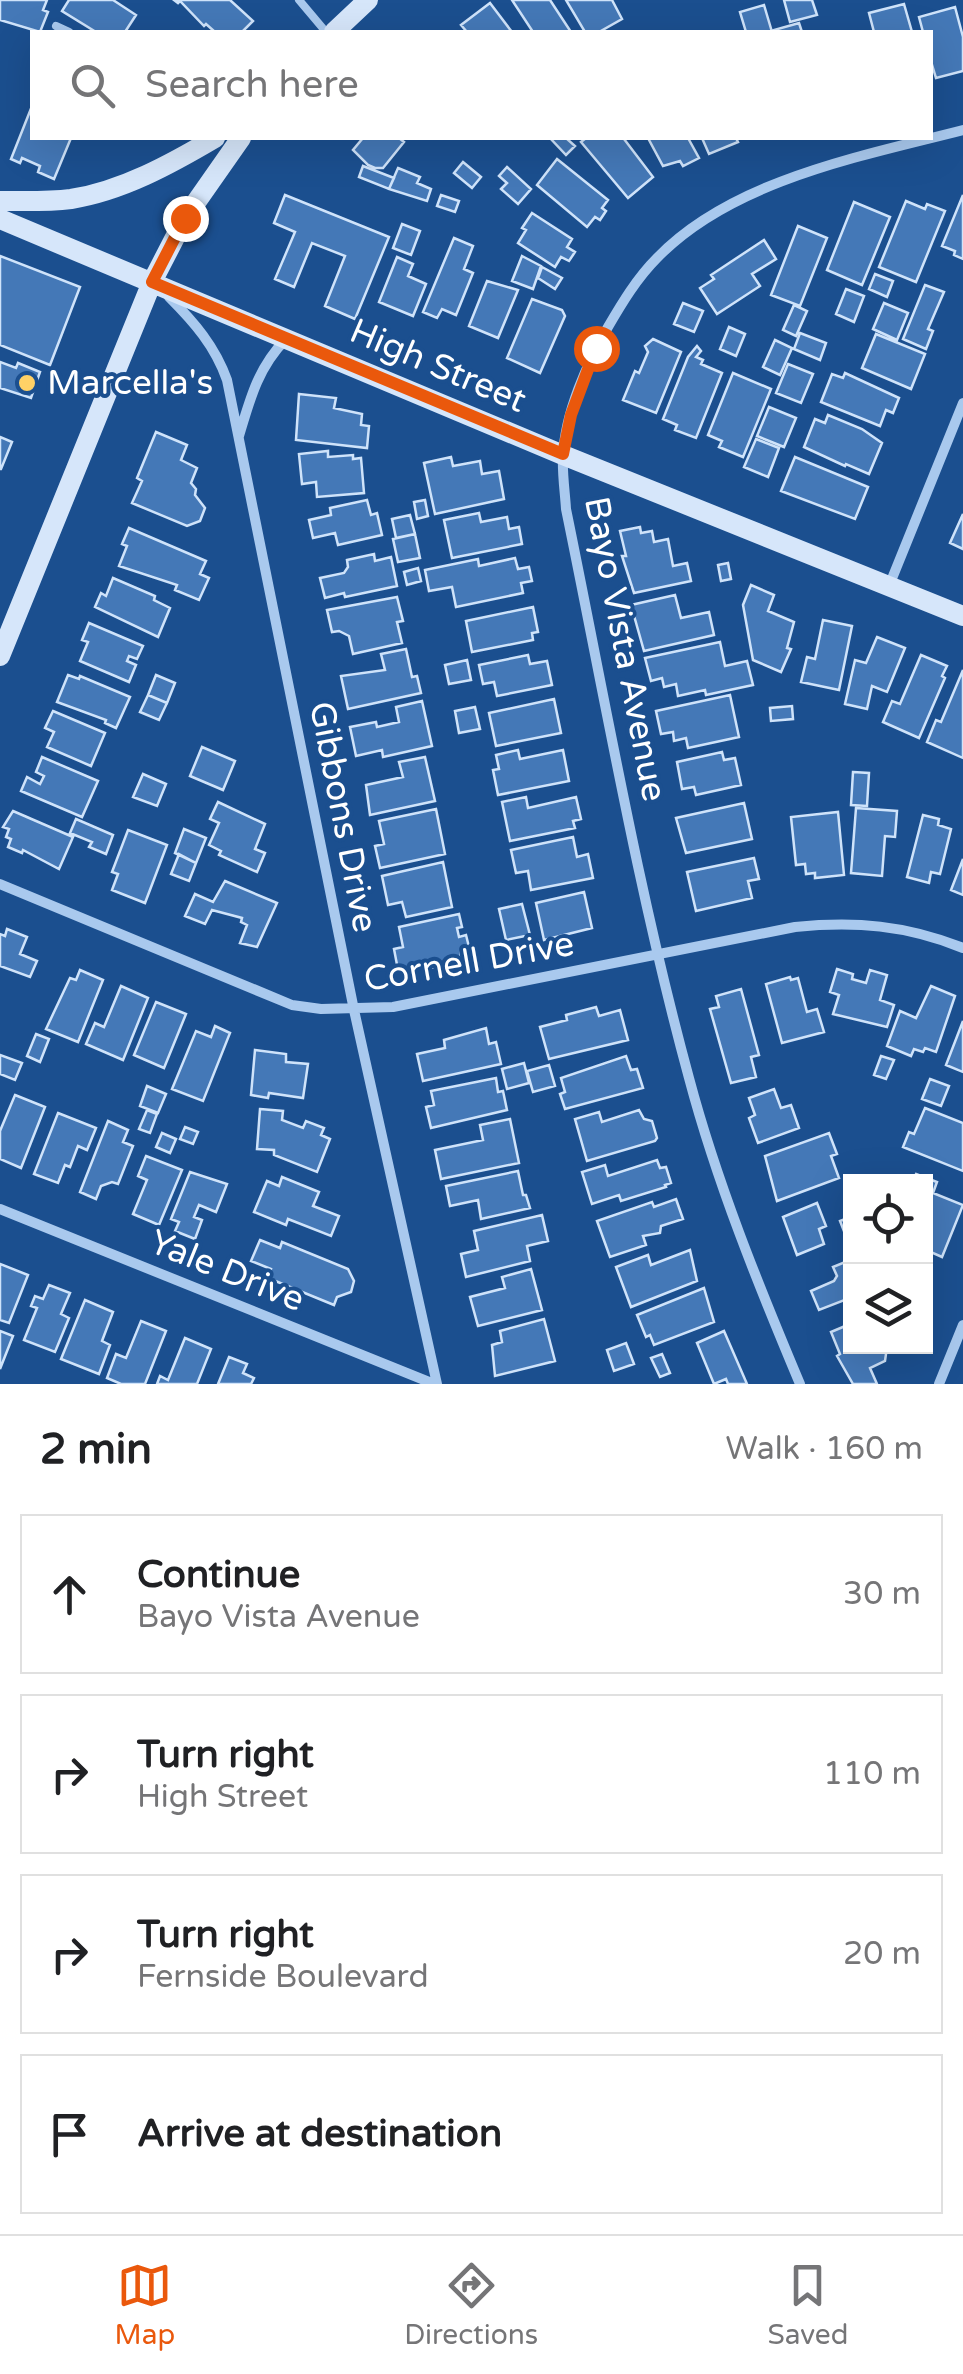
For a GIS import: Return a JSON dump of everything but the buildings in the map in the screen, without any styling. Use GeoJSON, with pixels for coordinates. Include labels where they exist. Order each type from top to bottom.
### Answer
{"type":"FeatureCollection","features":[{"type":"Feature","properties":{"kind":"main road"},"geometry":{"type":"LineString","coordinates":[[336,30],[368,0]]}},
{"type":"Feature","properties":{"kind":"main road"},"geometry":{"type":"LineString","coordinates":[[0,201],[74,198],[118,186],[173,163],[212,140]]}},
{"type":"Feature","properties":{"kind":"main road"},"geometry":{"type":"LineString","coordinates":[[0,656],[152,282],[185,218],[240,140]]}},
{"type":"Feature","properties":{"kind":"main road","name":"High Street"},"geometry":{"type":"LineString","coordinates":[[0,219],[963,616]]}},
{"type":"Feature","properties":{"kind":"street","name":"Bayo Vista Avenue"},"geometry":{"type":"LineString","coordinates":[[933,138],[963,130]]}},
{"type":"Feature","properties":{"kind":"street","name":"Bayo Vista Avenue"},"geometry":{"type":"LineString","coordinates":[[800,1384],[724,1191],[689,1081],[658,956],[566,509],[563,454],[571,415],[596,348],[625,298],[657,258],[702,222],[758,192],[805,173],[926,140]]}},
{"type":"Feature","properties":{"kind":"street","name":"Gibbons Drive"},"geometry":{"type":"LineString","coordinates":[[152,282],[191,318],[219,356],[436,1384]]}},
{"type":"Feature","properties":{"kind":"street","name":"Gibbons Drive"},"geometry":{"type":"LineString","coordinates":[[238,436],[266,360],[288,337]]}},
{"type":"Feature","properties":{"kind":"street"},"geometry":{"type":"LineString","coordinates":[[888,586],[963,403]]}},
{"type":"Feature","properties":{"kind":"street","name":"Cornell Drive"},"geometry":{"type":"LineString","coordinates":[[0,884],[292,1005],[354,1010],[394,1007],[840,922],[881,924],[928,934],[963,948]]}},
{"type":"Feature","properties":{"kind":"street","name":"Yale Drive"},"geometry":{"type":"LineString","coordinates":[[0,1210],[436,1384]]}},
{"type":"Feature","properties":{"kind":"street"},"geometry":{"type":"LineString","coordinates":[[938,1384],[963,1325]]}},
{"type":"Feature","properties":{"kind":"lane"},"geometry":{"type":"LineString","coordinates":[[299,0],[324,30]]}},
{"type":"Feature","properties":{"kind":"lane"},"geometry":{"type":"LineString","coordinates":[[56,26],[65,30]]}},
{"type":"Feature","properties":{"kind":"place","name":"Marcella's"},"geometry":{"type":"Point","coordinates":[27,383]}},
{"type":"Feature","properties":{"kind":"route"},"geometry":{"type":"LineString","coordinates":[[185,218],[152,282],[563,454],[571,415],[596,348]]}}]}
